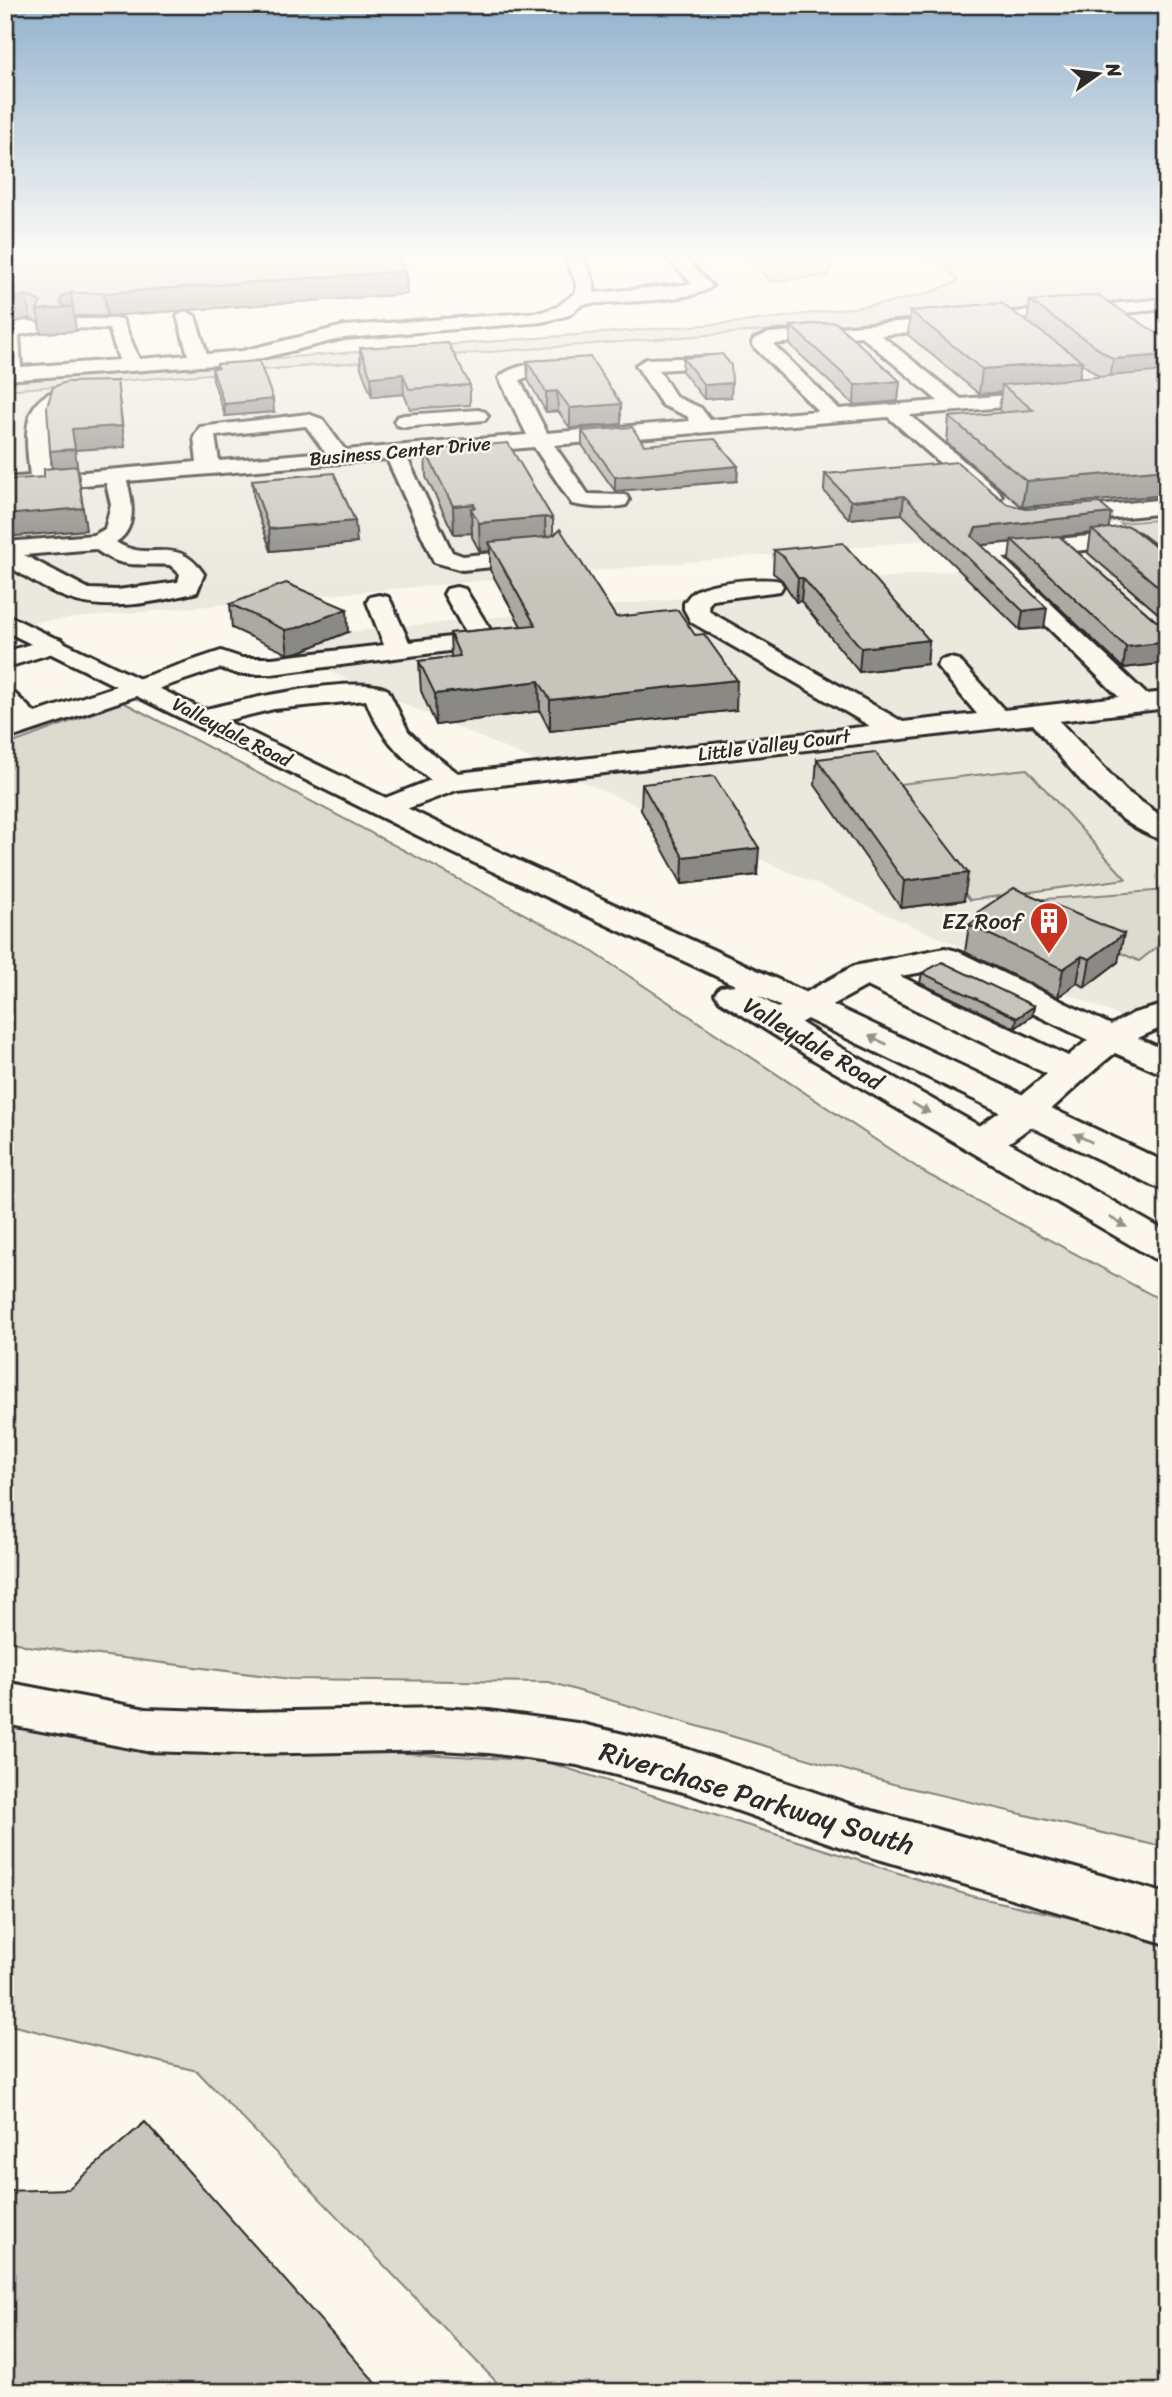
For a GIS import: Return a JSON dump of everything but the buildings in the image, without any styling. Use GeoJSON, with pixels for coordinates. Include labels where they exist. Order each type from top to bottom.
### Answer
{"type":"FeatureCollection","features":[{"type":"Feature","properties":{"kind":"main road"},"geometry":{"type":"LineString","coordinates":[[9,374],[91,368]]}},
{"type":"Feature","properties":{"kind":"main road"},"geometry":{"type":"LineString","coordinates":[[559,368],[522,371],[509,378],[540,440],[580,499],[594,502],[618,500]]}},
{"type":"Feature","properties":{"kind":"main road"},"geometry":{"type":"LineString","coordinates":[[648,368],[669,401],[694,412],[704,426]]}},
{"type":"Feature","properties":{"kind":"main road"},"geometry":{"type":"LineString","coordinates":[[786,368],[834,415]]}},
{"type":"Feature","properties":{"kind":"main road"},"geometry":{"type":"LineString","coordinates":[[911,368],[956,405]]}},
{"type":"Feature","properties":{"kind":"main road"},"geometry":{"type":"LineString","coordinates":[[41,482],[37,423],[41,409],[48,400],[60,395],[108,391]]}},
{"type":"Feature","properties":{"kind":"main road","name":"Business Center Drive"},"geometry":{"type":"LineString","coordinates":[[5,485],[116,482],[207,458],[334,448],[394,452],[1076,395]]}},
{"type":"Feature","properties":{"kind":"main road"},"geometry":{"type":"LineString","coordinates":[[892,410],[1003,506]]}},
{"type":"Feature","properties":{"kind":"main road"},"geometry":{"type":"LineString","coordinates":[[421,450],[415,435],[400,415],[478,416]]}},
{"type":"Feature","properties":{"kind":"main road"},"geometry":{"type":"LineString","coordinates":[[207,458],[204,437],[207,431],[308,420],[316,423],[334,448]]}},
{"type":"Feature","properties":{"kind":"main road"},"geometry":{"type":"LineString","coordinates":[[613,433],[629,454]]}},
{"type":"Feature","properties":{"kind":"main road"},"geometry":{"type":"LineString","coordinates":[[502,443],[515,464]]}},
{"type":"Feature","properties":{"kind":"main road"},"geometry":{"type":"LineString","coordinates":[[394,452],[442,558],[462,563],[546,555]]}},
{"type":"Feature","properties":{"kind":"main road"},"geometry":{"type":"LineString","coordinates":[[555,463],[582,461]]}},
{"type":"Feature","properties":{"kind":"main road"},"geometry":{"type":"LineString","coordinates":[[5,497],[116,482],[122,505],[116,532],[100,542],[5,552]]}},
{"type":"Feature","properties":{"kind":"main road"},"geometry":{"type":"LineString","coordinates":[[1034,518],[1167,506]]}},
{"type":"Feature","properties":{"kind":"main road"},"geometry":{"type":"LineString","coordinates":[[1158,708],[984,553],[1131,539],[1167,568]]}},
{"type":"Feature","properties":{"kind":"main road"},"geometry":{"type":"LineString","coordinates":[[5,552],[80,595],[106,597],[158,593],[188,587],[191,573],[186,562],[176,558],[125,558],[100,542]]}},
{"type":"Feature","properties":{"kind":"main road"},"geometry":{"type":"LineString","coordinates":[[1062,545],[1082,563]]}},
{"type":"Feature","properties":{"kind":"main road"},"geometry":{"type":"LineString","coordinates":[[771,586],[705,595],[696,603],[696,609],[700,617],[897,730]]}},
{"type":"Feature","properties":{"kind":"main road"},"geometry":{"type":"LineString","coordinates":[[5,732],[221,659],[238,666],[255,667],[478,641],[481,636],[456,594]]}},
{"type":"Feature","properties":{"kind":"main road"},"geometry":{"type":"LineString","coordinates":[[379,602],[400,650]]}},
{"type":"Feature","properties":{"kind":"main road","name":"Valleydale Road"},"geometry":{"type":"LineString","coordinates":[[5,621],[458,844],[535,892],[694,973],[1025,1111],[1167,1178]]}},
{"type":"Feature","properties":{"kind":"main road"},"geometry":{"type":"LineString","coordinates":[[5,660],[53,645]]}},
{"type":"Feature","properties":{"kind":"main road"},"geometry":{"type":"LineString","coordinates":[[950,666],[997,719]]}},
{"type":"Feature","properties":{"kind":"main road"},"geometry":{"type":"LineString","coordinates":[[204,718],[274,701],[371,692],[379,696],[385,718],[395,736],[452,782]]}},
{"type":"Feature","properties":{"kind":"main road"},"geometry":{"type":"LineString","coordinates":[[5,700],[31,724]]}},
{"type":"Feature","properties":{"kind":"main road","name":"Little Valley Court"},"geometry":{"type":"LineString","coordinates":[[385,808],[452,782],[997,719],[1047,724],[1158,708]]}},
{"type":"Feature","properties":{"kind":"main road"},"geometry":{"type":"LineString","coordinates":[[1047,724],[1076,758],[1148,825],[1167,832]]}},
{"type":"Feature","properties":{"kind":"main road"},"geometry":{"type":"LineString","coordinates":[[792,1014],[866,973],[945,958],[1167,1065]]}},
{"type":"Feature","properties":{"kind":"main road"},"geometry":{"type":"LineString","coordinates":[[866,973],[1072,1073]]}},
{"type":"Feature","properties":{"kind":"main road","name":"Valleydale Road"},"geometry":{"type":"LineString","coordinates":[[792,1014],[826,1053],[1167,1249]]}},
{"type":"Feature","properties":{"kind":"main road"},"geometry":{"type":"LineString","coordinates":[[981,1142],[1025,1111],[1113,1039],[1157,1016],[1167,1014]]}},
{"type":"Feature","properties":{"kind":"main road","name":"Riverchase Parkway South"},"geometry":{"type":"LineString","coordinates":[[5,1703],[146,1730],[244,1733],[440,1729],[489,1732],[577,1744],[687,1771],[858,1830],[1167,1919]]}},
{"type":"Feature","properties":{"kind":"shaded area"},"geometry":{"type":"Polygon","coordinates":[[[106,368],[1167,368],[1167,518],[12,624],[5,621],[5,374],[106,368]]]}},
{"type":"Feature","properties":{"kind":"shaded area"},"geometry":{"type":"Polygon","coordinates":[[[150,368],[288,368],[5,390],[5,384],[32,377],[150,368]]]}},
{"type":"Feature","properties":{"kind":"shaded area"},"geometry":{"type":"Polygon","coordinates":[[[1167,519],[1167,560],[1120,523],[1167,519]]]}},
{"type":"Feature","properties":{"kind":"shaded area"},"geometry":{"type":"Polygon","coordinates":[[[1167,549],[1167,1037],[260,641],[1167,549]]]}},
{"type":"Feature","properties":{"kind":"shaded area"},"geometry":{"type":"Polygon","coordinates":[[[123,702],[581,944],[927,1174],[1167,1303],[1167,1848],[893,1784],[549,1682],[291,1679],[27,1646],[5,1638],[5,746],[123,702]]]}},
{"type":"Feature","properties":{"kind":"shaded area"},"geometry":{"type":"Polygon","coordinates":[[[1027,769],[1126,879],[970,900],[883,786],[1027,769]]]}},
{"type":"Feature","properties":{"kind":"shaded area"},"geometry":{"type":"Polygon","coordinates":[[[1167,890],[1167,939],[1139,961],[1006,902],[1167,890]]]}},
{"type":"Feature","properties":{"kind":"shaded area"},"geometry":{"type":"Polygon","coordinates":[[[5,1720],[335,1749],[544,1761],[971,1896],[1167,1939],[1167,2392],[506,2392],[197,2071],[11,2025],[5,2020],[5,1720]]]}},
{"type":"Feature","properties":{"kind":"place","name":"EZ Roof"},"geometry":{"type":"Point","coordinates":[1049,955]}}]}
